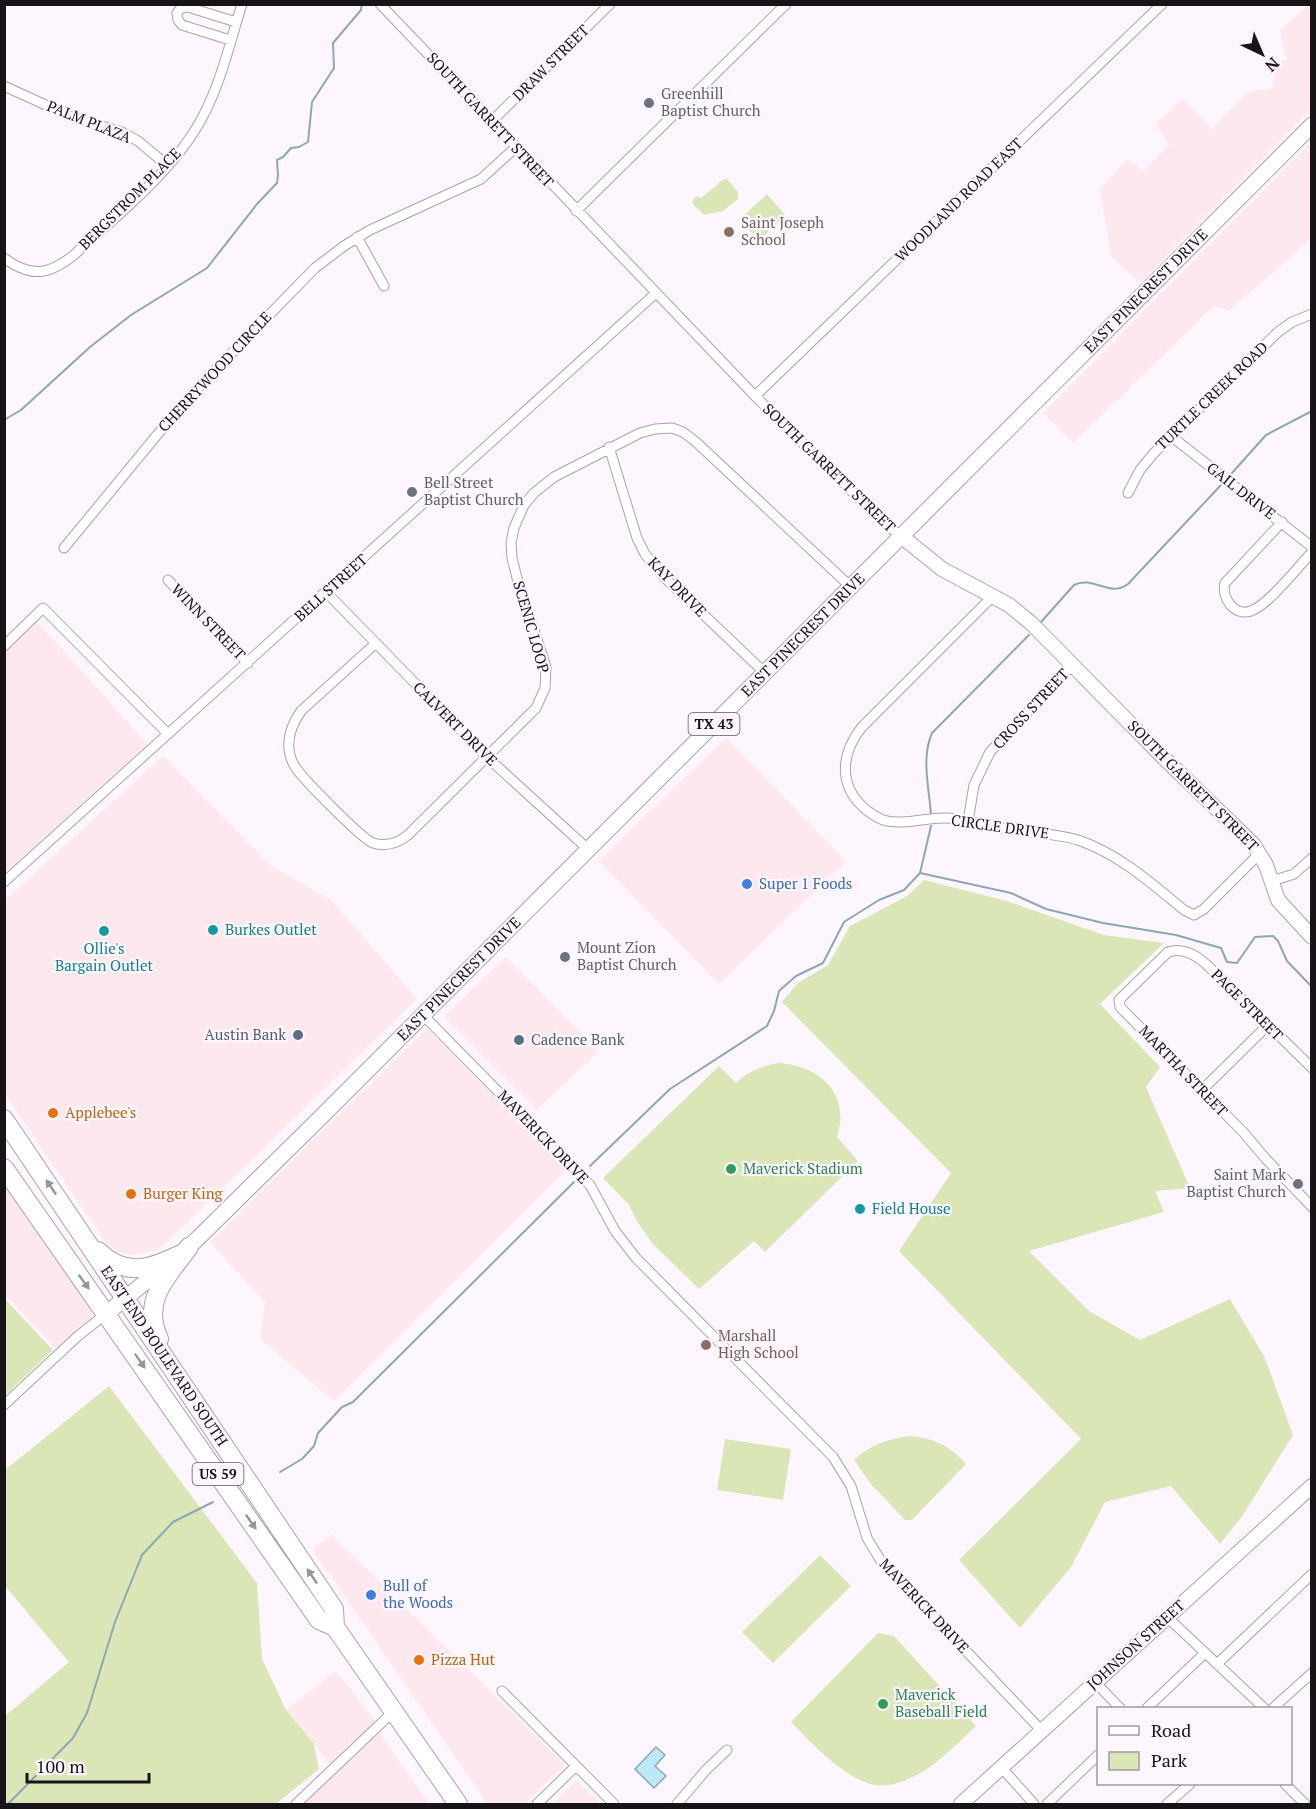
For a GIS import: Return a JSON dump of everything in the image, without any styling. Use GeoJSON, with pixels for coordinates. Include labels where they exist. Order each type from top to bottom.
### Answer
{"type":"FeatureCollection","features":[{"type":"Feature","properties":{"kind":"highway","name":"EAST END BOULEVARD SOUTH"},"geometry":{"type":"LineString","coordinates":[[4,1119],[334,1609],[335,1627],[458,1804]]}},
{"type":"Feature","properties":{"kind":"highway","name":"EAST END BOULEVARD SOUTH"},"geometry":{"type":"LineString","coordinates":[[4,1168],[319,1620],[335,1627]]}},
{"type":"Feature","properties":{"kind":"highway"},"geometry":{"type":"LineString","coordinates":[[83,1235],[109,1261],[127,1268],[148,1267],[185,1251]]}},
{"type":"Feature","properties":{"kind":"highway"},"geometry":{"type":"LineString","coordinates":[[169,1362],[154,1329],[153,1306],[160,1288],[185,1251]]}},
{"type":"Feature","properties":{"kind":"main road","name":"EAST PINECREST DRIVE"},"geometry":{"type":"LineString","coordinates":[[107,1313],[185,1251],[851,588],[1311,125]]}},
{"type":"Feature","properties":{"kind":"street","name":"BERGSTROM PLACE"},"geometry":{"type":"LineString","coordinates":[[4,258],[32,272],[58,267],[74,255],[168,166],[186,143],[212,97],[242,4]]}},
{"type":"Feature","properties":{"kind":"street","name":"SOUTH GARRETT STREET"},"geometry":{"type":"LineString","coordinates":[[380,4],[755,396],[877,516],[942,569],[993,596],[1024,617],[1260,853],[1278,900],[1311,937]]}},
{"type":"Feature","properties":{"kind":"street","name":"DRAW STREET"},"geometry":{"type":"LineString","coordinates":[[492,121],[610,4]]}},
{"type":"Feature","properties":{"kind":"street"},"geometry":{"type":"LineString","coordinates":[[576,210],[786,4]]}},
{"type":"Feature","properties":{"kind":"street","name":"WOODLAND ROAD EAST"},"geometry":{"type":"LineString","coordinates":[[755,396],[1162,4]]}},
{"type":"Feature","properties":{"kind":"street"},"geometry":{"type":"LineString","coordinates":[[230,40],[182,25],[177,20],[177,13],[181,8],[188,7],[236,22]]}},
{"type":"Feature","properties":{"kind":"street","name":"PALM PLAZA"},"geometry":{"type":"LineString","coordinates":[[4,86],[72,117],[122,132],[138,141],[168,166]]}},
{"type":"Feature","properties":{"kind":"street","name":"CHERRYWOOD CIRCLE"},"geometry":{"type":"LineString","coordinates":[[64,548],[192,392],[315,268],[357,237],[471,185],[516,147]]}},
{"type":"Feature","properties":{"kind":"street"},"geometry":{"type":"LineString","coordinates":[[357,237],[384,286]]}},
{"type":"Feature","properties":{"kind":"street","name":"BELL STREET"},"geometry":{"type":"LineString","coordinates":[[4,882],[656,292]]}},
{"type":"Feature","properties":{"kind":"street","name":"TURTLE CREEK ROAD"},"geometry":{"type":"LineString","coordinates":[[1128,493],[1146,462],[1171,435],[1278,332],[1292,322],[1311,314]]}},
{"type":"Feature","properties":{"kind":"street","name":"SCENIC LOOP"},"geometry":{"type":"LineString","coordinates":[[376,643],[306,706],[297,717],[290,732],[289,750],[295,767],[364,838],[373,843],[388,844],[398,842],[408,835],[488,758],[536,708],[544,693],[546,667],[517,578],[511,543],[517,520],[529,499],[547,481],[609,447],[648,430],[672,428],[683,432],[696,442],[851,588]]}},
{"type":"Feature","properties":{"kind":"street","name":"GAIL DRIVE"},"geometry":{"type":"LineString","coordinates":[[1171,435],[1311,547]]}},
{"type":"Feature","properties":{"kind":"street","name":"KAY DRIVE"},"geometry":{"type":"LineString","coordinates":[[609,447],[637,538],[645,554],[666,579],[765,673]]}},
{"type":"Feature","properties":{"kind":"street"},"geometry":{"type":"LineString","coordinates":[[1282,522],[1226,583],[1223,590],[1228,603],[1241,611],[1253,610],[1267,599],[1311,552]]}},
{"type":"Feature","properties":{"kind":"street","name":"WINN STREET"},"geometry":{"type":"LineString","coordinates":[[168,580],[248,663]]}},
{"type":"Feature","properties":{"kind":"street","name":"CALVERT DRIVE"},"geometry":{"type":"LineString","coordinates":[[326,592],[488,758],[589,850]]}},
{"type":"Feature","properties":{"kind":"street","name":"CIRCLE DRIVE"},"geometry":{"type":"LineString","coordinates":[[993,596],[862,727],[852,741],[844,762],[845,778],[852,795],[875,817],[897,822],[940,818],[968,821],[1051,834],[1094,846],[1119,858],[1184,910],[1194,915],[1204,909],[1260,853]]}},
{"type":"Feature","properties":{"kind":"street"},"geometry":{"type":"LineString","coordinates":[[4,646],[43,608],[168,734]]}},
{"type":"Feature","properties":{"kind":"street","name":"CROSS STREET"},"geometry":{"type":"LineString","coordinates":[[968,821],[974,785],[986,759],[1072,665]]}},
{"type":"Feature","properties":{"kind":"street"},"geometry":{"type":"LineString","coordinates":[[1272,881],[1294,874],[1311,858]]}},
{"type":"Feature","properties":{"kind":"street","name":"PAGE STREET"},"geometry":{"type":"LineString","coordinates":[[1178,950],[1201,960],[1311,1068]]}},
{"type":"Feature","properties":{"kind":"street","name":"MARTHA STREET"},"geometry":{"type":"LineString","coordinates":[[1178,950],[1165,954],[1120,997],[1119,1004],[1249,1138],[1266,1159],[1308,1196],[1311,1207]]}},
{"type":"Feature","properties":{"kind":"street","name":"MAVERICK DRIVE"},"geometry":{"type":"LineString","coordinates":[[423,1015],[590,1185],[615,1231],[636,1258],[827,1451],[848,1478],[867,1538],[881,1561],[1041,1730]]}},
{"type":"Feature","properties":{"kind":"street"},"geometry":{"type":"LineString","coordinates":[[1202,1091],[1267,1026]]}},
{"type":"Feature","properties":{"kind":"street"},"geometry":{"type":"LineString","coordinates":[[4,1405],[78,1336],[107,1313]]}},
{"type":"Feature","properties":{"kind":"street","name":"JOHNSON STREET"},"geometry":{"type":"LineString","coordinates":[[961,1804],[1311,1486]]}},
{"type":"Feature","properties":{"kind":"street"},"geometry":{"type":"LineString","coordinates":[[1217,1664],[1311,1574]]}},
{"type":"Feature","properties":{"kind":"street"},"geometry":{"type":"LineString","coordinates":[[1167,1617],[1263,1707]]}},
{"type":"Feature","properties":{"kind":"street"},"geometry":{"type":"LineString","coordinates":[[1149,1707],[1205,1653]]}},
{"type":"Feature","properties":{"kind":"street"},"geometry":{"type":"LineString","coordinates":[[1274,1707],[1310,1677]]}},
{"type":"Feature","properties":{"kind":"street"},"geometry":{"type":"LineString","coordinates":[[1095,1682],[1119,1707]]}},
{"type":"Feature","properties":{"kind":"street"},"geometry":{"type":"LineString","coordinates":[[502,1691],[614,1804]]}},
{"type":"Feature","properties":{"kind":"street"},"geometry":{"type":"LineString","coordinates":[[296,1804],[394,1712]]}},
{"type":"Feature","properties":{"kind":"street"},"geometry":{"type":"LineString","coordinates":[[677,1804],[706,1770],[727,1750]]}},
{"type":"Feature","properties":{"kind":"street"},"geometry":{"type":"LineString","coordinates":[[1047,1804],[1097,1756]]}},
{"type":"Feature","properties":{"kind":"street"},"geometry":{"type":"LineString","coordinates":[[537,1804],[576,1766]]}},
{"type":"Feature","properties":{"kind":"street"},"geometry":{"type":"LineString","coordinates":[[1001,1767],[1034,1804]]}},
{"type":"Feature","properties":{"kind":"street"},"geometry":{"type":"LineString","coordinates":[[1170,1803],[1189,1785]]}},
{"type":"Feature","properties":{"kind":"street"},"geometry":{"type":"LineString","coordinates":[[1287,1785],[1305,1804]]}},
{"type":"Feature","properties":{"kind":"shaded area"},"geometry":{"type":"Polygon","coordinates":[[[1309,4],[1312,5],[1311,109],[1140,283],[1111,256],[1100,189],[1127,159],[1144,171],[1169,145],[1156,124],[1182,99],[1212,129],[1248,92],[1274,88],[1274,62],[1287,60],[1280,31],[1309,4]]]}},
{"type":"Feature","properties":{"kind":"shaded area"},"geometry":{"type":"Polygon","coordinates":[[[1311,142],[1311,239],[1229,311],[1214,306],[1073,443],[1043,413],[1311,142]]]}},
{"type":"Feature","properties":{"kind":"shaded area"},"geometry":{"type":"Polygon","coordinates":[[[35,619],[147,744],[5,873],[5,646],[35,619]]]}},
{"type":"Feature","properties":{"kind":"shaded area"},"geometry":{"type":"Polygon","coordinates":[[[726,738],[846,861],[719,984],[599,861],[726,738]]]}},
{"type":"Feature","properties":{"kind":"shaded area"},"geometry":{"type":"Polygon","coordinates":[[[163,756],[271,866],[331,900],[417,999],[165,1244],[157,1250],[134,1255],[118,1252],[107,1244],[5,1094],[5,900],[163,756]]]}},
{"type":"Feature","properties":{"kind":"shaded area"},"geometry":{"type":"Polygon","coordinates":[[[506,957],[599,1051],[537,1110],[444,1017],[506,957]]]}},
{"type":"Feature","properties":{"kind":"shaded area"},"geometry":{"type":"Polygon","coordinates":[[[427,1028],[566,1170],[334,1401],[260,1339],[265,1302],[210,1242],[427,1028]]]}},
{"type":"Feature","properties":{"kind":"shaded area"},"geometry":{"type":"Polygon","coordinates":[[[4,1182],[93,1311],[91,1319],[56,1349],[5,1295],[4,1182]]]}},
{"type":"Feature","properties":{"kind":"shaded area"},"geometry":{"type":"Polygon","coordinates":[[[332,1535],[565,1765],[524,1804],[488,1804],[312,1549],[332,1535]]]}},
{"type":"Feature","properties":{"kind":"shaded area"},"geometry":{"type":"Polygon","coordinates":[[[336,1671],[376,1722],[330,1764],[286,1710],[336,1671]]]}},
{"type":"Feature","properties":{"kind":"shaded area"},"geometry":{"type":"Polygon","coordinates":[[[379,1732],[429,1804],[304,1804],[379,1732]]]}},
{"type":"Feature","properties":{"kind":"shaded area"},"geometry":{"type":"Polygon","coordinates":[[[577,1781],[601,1804],[553,1804],[577,1781]]]}},
{"type":"Feature","properties":{"kind":"green space"},"geometry":{"type":"Polygon","coordinates":[[[727,179],[738,192],[738,199],[723,211],[704,215],[693,204],[693,200],[696,196],[701,198],[727,179]]]}},
{"type":"Feature","properties":{"kind":"green space"},"geometry":{"type":"Polygon","coordinates":[[[767,194],[785,215],[761,239],[739,220],[767,194]]]}},
{"type":"Feature","properties":{"kind":"green space"},"geometry":{"type":"Polygon","coordinates":[[[924,880],[1007,901],[1104,935],[1164,943],[1100,1004],[1160,1067],[1146,1087],[1190,1188],[1155,1191],[1164,1212],[1029,1251],[1089,1311],[1140,1340],[1230,1299],[1265,1358],[1293,1435],[1243,1515],[1220,1544],[1171,1486],[1105,1502],[1071,1567],[1020,1628],[959,1560],[1081,1439],[899,1251],[951,1173],[782,1002],[798,983],[828,965],[850,926],[907,896],[924,880]]]}},
{"type":"Feature","properties":{"kind":"green space","name":"Maverick Stadium"},"geometry":{"type":"Polygon","coordinates":[[[778,1063],[807,1069],[828,1085],[836,1095],[840,1108],[837,1137],[858,1161],[765,1252],[754,1241],[699,1289],[652,1243],[629,1205],[603,1178],[719,1066],[736,1083],[755,1070],[778,1063]]]}},
{"type":"Feature","properties":{"kind":"green space"},"geometry":{"type":"Polygon","coordinates":[[[5,1299],[53,1350],[5,1395],[5,1299]]]}},
{"type":"Feature","properties":{"kind":"green space"},"geometry":{"type":"Polygon","coordinates":[[[109,1386],[257,1583],[262,1659],[286,1710],[314,1744],[319,1769],[276,1804],[5,1804],[5,1716],[69,1662],[5,1586],[5,1470],[109,1386]]]}},
{"type":"Feature","properties":{"kind":"green space"},"geometry":{"type":"Polygon","coordinates":[[[910,1436],[941,1444],[954,1452],[966,1464],[912,1520],[905,1520],[870,1483],[854,1460],[880,1443],[910,1436]]]}},
{"type":"Feature","properties":{"kind":"green space"},"geometry":{"type":"Polygon","coordinates":[[[725,1439],[791,1449],[783,1500],[717,1490],[725,1439]]]}},
{"type":"Feature","properties":{"kind":"green space"},"geometry":{"type":"Polygon","coordinates":[[[820,1555],[851,1586],[773,1663],[742,1632],[820,1555]]]}},
{"type":"Feature","properties":{"kind":"green space","name":"Maverick Baseball Field"},"geometry":{"type":"Polygon","coordinates":[[[878,1633],[894,1636],[976,1726],[932,1766],[906,1780],[885,1785],[864,1782],[852,1776],[819,1750],[791,1722],[878,1633]]]}},
{"type":"Feature","properties":{"kind":"water"},"geometry":{"type":"Polygon","coordinates":[[[656,1747],[665,1755],[655,1766],[666,1776],[654,1788],[635,1769],[656,1747]]]}},
{"type":"Feature","properties":{"kind":"waterway"},"geometry":{"type":"LineString","coordinates":[[4,420],[21,410],[90,347],[131,315],[207,268],[257,204],[277,183],[277,160],[291,148],[308,142],[312,102],[334,68],[333,43],[361,10],[362,4]]}},
{"type":"Feature","properties":{"kind":"waterway"},"geometry":{"type":"LineString","coordinates":[[1232,473],[1266,435],[1312,411]]}},
{"type":"Feature","properties":{"kind":"waterway"},"geometry":{"type":"LineString","coordinates":[[1041,622],[1074,585],[1088,583],[1114,589],[1128,584],[1221,485]]}},
{"type":"Feature","properties":{"kind":"waterway"},"geometry":{"type":"LineString","coordinates":[[931,814],[926,762],[932,733],[1029,635]]}},
{"type":"Feature","properties":{"kind":"waterway"},"geometry":{"type":"LineString","coordinates":[[920,873],[931,826]]}},
{"type":"Feature","properties":{"kind":"waterway"},"geometry":{"type":"LineString","coordinates":[[590,1166],[670,1089],[767,1026],[779,991],[796,976],[823,963],[844,922],[879,900],[904,890],[920,873],[1011,893],[1046,909],[1103,923],[1176,935],[1221,948],[1227,962],[1237,963],[1255,937],[1273,936],[1278,941],[1287,961],[1312,987]]}},
{"type":"Feature","properties":{"kind":"waterway"},"geometry":{"type":"LineString","coordinates":[[280,1472],[302,1459],[314,1446],[318,1433],[342,1407],[353,1402],[574,1182]]}},
{"type":"Feature","properties":{"kind":"waterway"},"geometry":{"type":"LineString","coordinates":[[8,1804],[73,1738],[87,1713],[115,1622],[142,1555],[173,1522],[213,1502]]}},
{"type":"Feature","properties":{"kind":"place","name":"Greenhill Baptist Church"},"geometry":{"type":"Point","coordinates":[649,103]}},
{"type":"Feature","properties":{"kind":"place","name":"Saint Joseph School"},"geometry":{"type":"Point","coordinates":[729,232]}},
{"type":"Feature","properties":{"kind":"place","name":"Bell Street Baptist Church"},"geometry":{"type":"Point","coordinates":[412,492]}},
{"type":"Feature","properties":{"kind":"place","name":"Super 1 Foods"},"geometry":{"type":"Point","coordinates":[747,884]}},
{"type":"Feature","properties":{"kind":"place","name":"Burkes Outlet"},"geometry":{"type":"Point","coordinates":[213,930]}},
{"type":"Feature","properties":{"kind":"place","name":"Ollie's Bargain Outlet"},"geometry":{"type":"Point","coordinates":[104,931]}},
{"type":"Feature","properties":{"kind":"place","name":"Mount Zion Baptist Church"},"geometry":{"type":"Point","coordinates":[565,957]}},
{"type":"Feature","properties":{"kind":"place","name":"Austin Bank"},"geometry":{"type":"Point","coordinates":[298,1035]}},
{"type":"Feature","properties":{"kind":"place","name":"Cadence Bank"},"geometry":{"type":"Point","coordinates":[519,1040]}},
{"type":"Feature","properties":{"kind":"place","name":"Applebee's"},"geometry":{"type":"Point","coordinates":[53,1113]}},
{"type":"Feature","properties":{"kind":"place","name":"Maverick Stadium"},"geometry":{"type":"Point","coordinates":[731,1169]}},
{"type":"Feature","properties":{"kind":"place","name":"Saint Mark Baptist Church"},"geometry":{"type":"Point","coordinates":[1298,1184]}},
{"type":"Feature","properties":{"kind":"place","name":"Burger King"},"geometry":{"type":"Point","coordinates":[131,1194]}},
{"type":"Feature","properties":{"kind":"place","name":"Field House"},"geometry":{"type":"Point","coordinates":[860,1209]}},
{"type":"Feature","properties":{"kind":"place","name":"Marshall High School"},"geometry":{"type":"Point","coordinates":[706,1345]}},
{"type":"Feature","properties":{"kind":"place","name":"Bull of the Woods"},"geometry":{"type":"Point","coordinates":[371,1595]}},
{"type":"Feature","properties":{"kind":"place","name":"Pizza Hut"},"geometry":{"type":"Point","coordinates":[419,1660]}},
{"type":"Feature","properties":{"kind":"place","name":"Maverick Baseball Field"},"geometry":{"type":"Point","coordinates":[883,1704]}}]}
